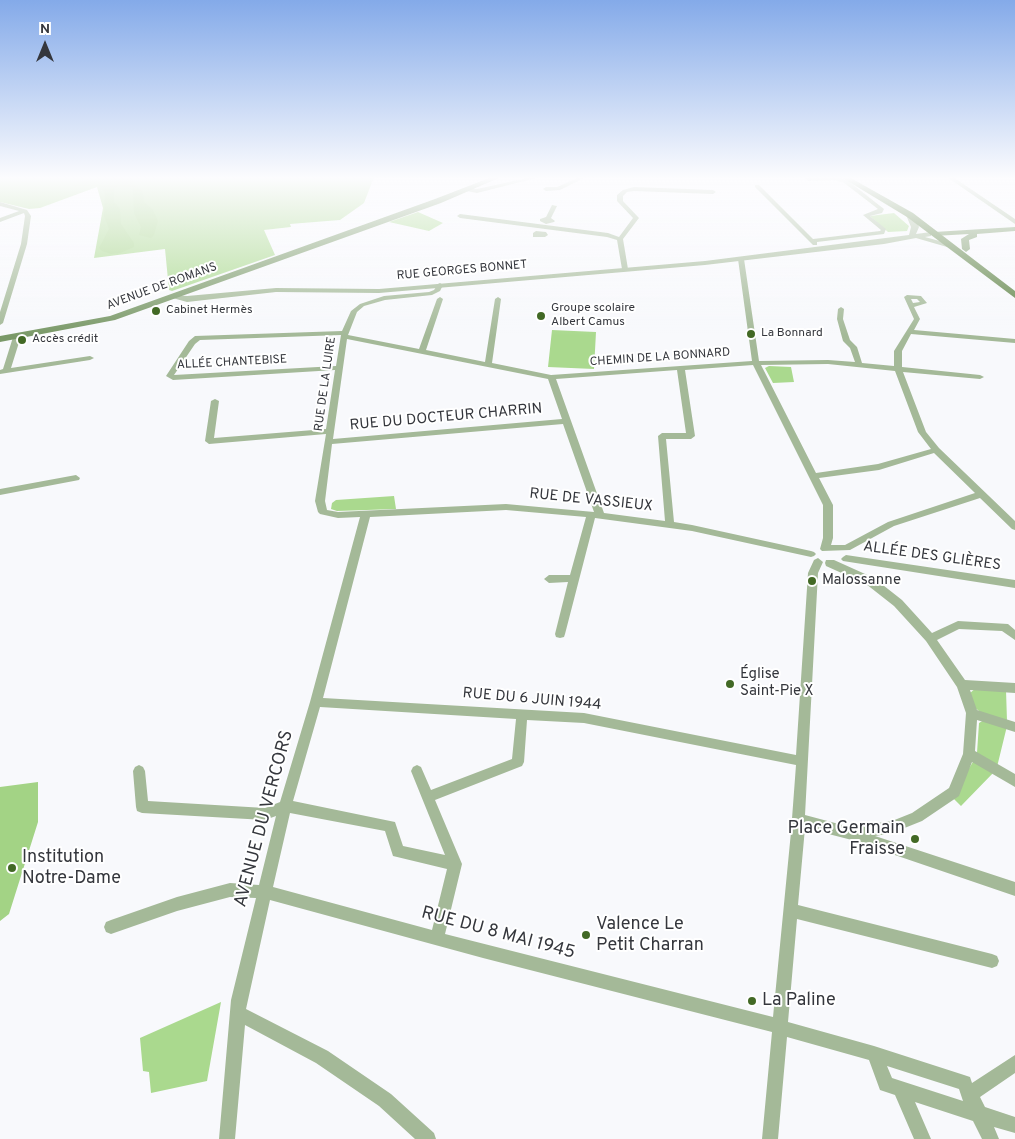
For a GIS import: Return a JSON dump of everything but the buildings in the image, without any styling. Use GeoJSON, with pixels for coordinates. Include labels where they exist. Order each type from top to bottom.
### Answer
{"type":"FeatureCollection","features":[{"type":"Feature","properties":{"kind":"main road","name":"AVENUE DE ROMANS"},"geometry":{"type":"LineString","coordinates":[[0,339],[102,321],[355,230]]}},
{"type":"Feature","properties":{"kind":"main road"},"geometry":{"type":"LineString","coordinates":[[927,230],[1015,295]]}},
{"type":"Feature","properties":{"kind":"main road"},"geometry":{"type":"LineString","coordinates":[[941,230],[1015,289]]}},
{"type":"Feature","properties":{"kind":"main road"},"geometry":{"type":"LineString","coordinates":[[931,234],[970,230]]}},
{"type":"Feature","properties":{"kind":"main road"},"geometry":{"type":"LineString","coordinates":[[966,250],[965,240],[974,235],[993,230]]}},
{"type":"Feature","properties":{"kind":"main road"},"geometry":{"type":"LineString","coordinates":[[945,233],[974,235]]}},
{"type":"Feature","properties":{"kind":"street"},"geometry":{"type":"LineString","coordinates":[[0,323],[24,244],[26,230]]}},
{"type":"Feature","properties":{"kind":"street"},"geometry":{"type":"LineString","coordinates":[[577,230],[608,235],[620,239]]}},
{"type":"Feature","properties":{"kind":"street"},"geometry":{"type":"LineString","coordinates":[[625,269],[620,239],[627,230]]}},
{"type":"Feature","properties":{"kind":"street"},"geometry":{"type":"LineString","coordinates":[[801,230],[822,249]]}},
{"type":"Feature","properties":{"kind":"street"},"geometry":{"type":"LineString","coordinates":[[812,241],[882,232],[884,230]]}},
{"type":"Feature","properties":{"kind":"street"},"geometry":{"type":"LineString","coordinates":[[915,230],[913,236],[935,241],[951,248]]}},
{"type":"Feature","properties":{"kind":"street","name":"RUE GEORGES BONNET"},"geometry":{"type":"LineString","coordinates":[[173,297],[186,299],[276,290],[379,291],[741,259],[931,234]]}},
{"type":"Feature","properties":{"kind":"street"},"geometry":{"type":"LineString","coordinates":[[741,259],[756,363],[815,476],[828,505],[828,538],[825,550]]}},
{"type":"Feature","properties":{"kind":"street","name":"RUE DE LA LUIRE"},"geometry":{"type":"LineString","coordinates":[[366,513],[338,515],[323,512],[320,501],[344,334],[354,311],[362,305],[384,298],[430,294],[437,291],[440,285]]}},
{"type":"Feature","properties":{"kind":"street"},"geometry":{"type":"LineString","coordinates":[[422,352],[440,299]]}},
{"type":"Feature","properties":{"kind":"street"},"geometry":{"type":"LineString","coordinates":[[488,364],[498,300]]}},
{"type":"Feature","properties":{"kind":"street"},"geometry":{"type":"LineString","coordinates":[[910,306],[917,319],[898,351],[898,368],[922,432],[936,450],[1015,527]]}},
{"type":"Feature","properties":{"kind":"street"},"geometry":{"type":"LineString","coordinates":[[841,309],[840,319],[847,341],[853,346],[859,364]]}},
{"type":"Feature","properties":{"kind":"street"},"geometry":{"type":"LineString","coordinates":[[909,332],[1015,341]]}},
{"type":"Feature","properties":{"kind":"street","name":"CHEMIN DE LA BONNARD"},"geometry":{"type":"LineString","coordinates":[[344,334],[422,352],[551,377],[756,363],[859,364],[980,377]]}},
{"type":"Feature","properties":{"kind":"street","name":"ALLÉE CHANTEBISE"},"geometry":{"type":"LineString","coordinates":[[339,368],[173,378],[170,376],[192,343],[198,338],[344,334]]}},
{"type":"Feature","properties":{"kind":"street"},"geometry":{"type":"LineString","coordinates":[[16,336],[3,371],[90,358]]}},
{"type":"Feature","properties":{"kind":"street"},"geometry":{"type":"LineString","coordinates":[[670,525],[662,436],[690,436],[681,369]]}},
{"type":"Feature","properties":{"kind":"street"},"geometry":{"type":"LineString","coordinates":[[551,377],[567,421],[596,515],[575,578],[560,634]]}},
{"type":"Feature","properties":{"kind":"street"},"geometry":{"type":"LineString","coordinates":[[215,401],[209,441],[330,431]]}},
{"type":"Feature","properties":{"kind":"street","name":"RUE DU DOCTEUR CHARRIN"},"geometry":{"type":"LineString","coordinates":[[329,442],[567,421]]}},
{"type":"Feature","properties":{"kind":"street"},"geometry":{"type":"LineString","coordinates":[[815,476],[879,468],[936,450]]}},
{"type":"Feature","properties":{"kind":"street"},"geometry":{"type":"LineString","coordinates":[[0,492],[76,478]]}},
{"type":"Feature","properties":{"kind":"street"},"geometry":{"type":"LineString","coordinates":[[820,560],[815,549],[846,548],[891,524],[981,494]]}},
{"type":"Feature","properties":{"kind":"street","name":"RUE DE VASSIEUX"},"geometry":{"type":"LineString","coordinates":[[366,513],[506,507],[596,515],[670,525],[820,560],[845,563]]}},
{"type":"Feature","properties":{"kind":"street","name":"AVENUE DU VERCORS"},"geometry":{"type":"LineString","coordinates":[[227,1139],[238,1013],[285,806],[316,702],[366,513]]}},
{"type":"Feature","properties":{"kind":"street"},"geometry":{"type":"LineString","coordinates":[[841,548],[845,563],[898,603],[930,638],[962,685],[972,713],[969,754],[954,792],[925,814],[892,827],[850,834]]}},
{"type":"Feature","properties":{"kind":"street"},"geometry":{"type":"LineString","coordinates":[[820,560],[833,558],[832,554],[825,550]]}},
{"type":"Feature","properties":{"kind":"street"},"geometry":{"type":"LineString","coordinates":[[770,1139],[798,820],[813,572],[820,560]]}},
{"type":"Feature","properties":{"kind":"street","name":"ALLÉE DES GLIÈRES"},"geometry":{"type":"LineString","coordinates":[[845,563],[1015,584]]}},
{"type":"Feature","properties":{"kind":"street"},"geometry":{"type":"LineString","coordinates":[[549,578],[575,578]]}},
{"type":"Feature","properties":{"kind":"street"},"geometry":{"type":"LineString","coordinates":[[930,638],[958,625],[1004,628],[1015,636]]}},
{"type":"Feature","properties":{"kind":"street"},"geometry":{"type":"LineString","coordinates":[[962,685],[1015,688]]}},
{"type":"Feature","properties":{"kind":"street","name":"RUE DU 6 JUIN 1944"},"geometry":{"type":"LineString","coordinates":[[316,702],[584,718],[801,761]]}},
{"type":"Feature","properties":{"kind":"street"},"geometry":{"type":"LineString","coordinates":[[972,713],[1015,727]]}},
{"type":"Feature","properties":{"kind":"street"},"geometry":{"type":"LineString","coordinates":[[428,797],[518,762],[522,714]]}},
{"type":"Feature","properties":{"kind":"street"},"geometry":{"type":"LineString","coordinates":[[969,754],[1015,781]]}},
{"type":"Feature","properties":{"kind":"street"},"geometry":{"type":"LineString","coordinates":[[417,771],[455,864],[437,938]]}},
{"type":"Feature","properties":{"kind":"street"},"geometry":{"type":"LineString","coordinates":[[139,772],[142,807],[265,814],[285,806],[390,826],[398,851],[455,864]]}},
{"type":"Feature","properties":{"kind":"street"},"geometry":{"type":"LineString","coordinates":[[798,820],[850,834],[1015,889]]}},
{"type":"Feature","properties":{"kind":"street","name":"RUE DU 8 MAI 1945"},"geometry":{"type":"LineString","coordinates":[[111,927],[177,904],[230,890],[265,892],[781,1026],[964,1083],[991,1139]]}},
{"type":"Feature","properties":{"kind":"street"},"geometry":{"type":"LineString","coordinates":[[791,910],[992,961]]}},
{"type":"Feature","properties":{"kind":"street"},"geometry":{"type":"LineString","coordinates":[[238,1013],[322,1057],[385,1100],[428,1139]]}},
{"type":"Feature","properties":{"kind":"street"},"geometry":{"type":"LineString","coordinates":[[874,1054],[886,1084],[1015,1125]]}},
{"type":"Feature","properties":{"kind":"street"},"geometry":{"type":"LineString","coordinates":[[969,1095],[1015,1063]]}},
{"type":"Feature","properties":{"kind":"street"},"geometry":{"type":"LineString","coordinates":[[901,1089],[923,1139]]}},
{"type":"Feature","properties":{"kind":"green space"},"geometry":{"type":"Polygon","coordinates":[[[99,230],[264,230],[275,255],[172,291],[169,290],[165,249],[94,258],[99,230]]]}},
{"type":"Feature","properties":{"kind":"green space"},"geometry":{"type":"Polygon","coordinates":[[[108,230],[125,230],[134,243],[134,247],[120,253],[111,254],[99,248],[108,230]]]}},
{"type":"Feature","properties":{"kind":"green space"},"geometry":{"type":"Polygon","coordinates":[[[140,230],[155,230],[151,238],[139,235],[140,230]]]}},
{"type":"Feature","properties":{"kind":"green space"},"geometry":{"type":"Polygon","coordinates":[[[886,230],[907,230],[907,231],[888,232],[886,230]]]}},
{"type":"Feature","properties":{"kind":"green space"},"geometry":{"type":"Polygon","coordinates":[[[552,330],[596,332],[594,369],[548,367],[552,330]]]}},
{"type":"Feature","properties":{"kind":"green space"},"geometry":{"type":"Polygon","coordinates":[[[769,366],[791,367],[794,382],[773,383],[765,368],[769,366]]]}},
{"type":"Feature","properties":{"kind":"green space"},"geometry":{"type":"Polygon","coordinates":[[[394,496],[396,509],[337,511],[331,509],[332,503],[336,500],[394,496]]]}},
{"type":"Feature","properties":{"kind":"green space"},"geometry":{"type":"Polygon","coordinates":[[[976,688],[1006,690],[1007,721],[982,713],[975,708],[970,693],[976,688]]]}},
{"type":"Feature","properties":{"kind":"green space"},"geometry":{"type":"Polygon","coordinates":[[[984,720],[1007,726],[997,767],[977,753],[979,723],[984,720]]]}},
{"type":"Feature","properties":{"kind":"green space"},"geometry":{"type":"Polygon","coordinates":[[[974,760],[995,771],[961,806],[952,797],[974,760]]]}},
{"type":"Feature","properties":{"kind":"green space","name":"Institution Notre-Dame"},"geometry":{"type":"Polygon","coordinates":[[[38,782],[38,822],[9,914],[0,921],[0,787],[38,782]]]}},
{"type":"Feature","properties":{"kind":"green space"},"geometry":{"type":"Polygon","coordinates":[[[221,1002],[207,1081],[151,1093],[149,1072],[143,1071],[140,1038],[221,1002]]]}},
{"type":"Feature","properties":{"kind":"place","name":"Cabinet Hermès"},"geometry":{"type":"Point","coordinates":[156,311]}},
{"type":"Feature","properties":{"kind":"place","name":"Groupe scolaire Albert Camus"},"geometry":{"type":"Point","coordinates":[541,316]}},
{"type":"Feature","properties":{"kind":"place","name":"La Bonnard"},"geometry":{"type":"Point","coordinates":[751,334]}},
{"type":"Feature","properties":{"kind":"place","name":"Accès crédit"},"geometry":{"type":"Point","coordinates":[22,340]}},
{"type":"Feature","properties":{"kind":"place","name":"Malossanne"},"geometry":{"type":"Point","coordinates":[812,581]}},
{"type":"Feature","properties":{"kind":"place","name":"Église Saint-Pie X"},"geometry":{"type":"Point","coordinates":[730,684]}},
{"type":"Feature","properties":{"kind":"place","name":"Place Germain Fraisse"},"geometry":{"type":"Point","coordinates":[915,839]}},
{"type":"Feature","properties":{"kind":"place","name":"Institution Notre-Dame"},"geometry":{"type":"Point","coordinates":[12,868]}},
{"type":"Feature","properties":{"kind":"place","name":"Valence Le Petit Charran"},"geometry":{"type":"Point","coordinates":[586,935]}},
{"type":"Feature","properties":{"kind":"place","name":"La Paline"},"geometry":{"type":"Point","coordinates":[752,1001]}}]}
